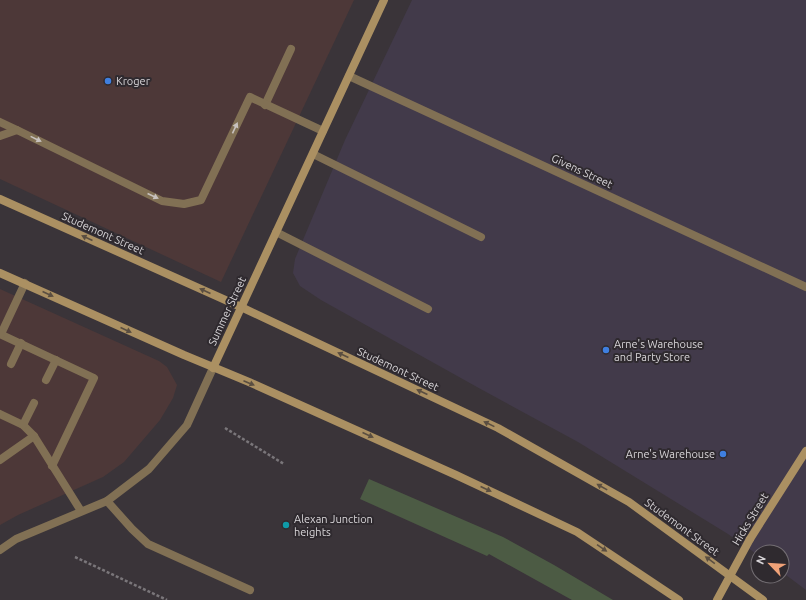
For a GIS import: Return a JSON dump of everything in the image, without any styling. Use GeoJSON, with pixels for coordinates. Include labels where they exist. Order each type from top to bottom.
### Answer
{"type":"FeatureCollection","features":[{"type":"Feature","properties":{"kind":"main road","name":"Summer Street"},"geometry":{"type":"LineString","coordinates":[[213,368],[384,0]]}},
{"type":"Feature","properties":{"kind":"main road","name":"Studemont Street"},"geometry":{"type":"LineString","coordinates":[[0,199],[241,308],[498,428],[622,498],[763,600]]}},
{"type":"Feature","properties":{"kind":"main road"},"geometry":{"type":"LineString","coordinates":[[0,273],[213,368],[249,382],[456,475],[577,532],[680,600]]}},
{"type":"Feature","properties":{"kind":"main road","name":"Hicks Street"},"geometry":{"type":"LineString","coordinates":[[717,600],[750,539],[806,451]]}},
{"type":"Feature","properties":{"kind":"street"},"geometry":{"type":"LineString","coordinates":[[265,105],[291,49]]}},
{"type":"Feature","properties":{"kind":"street","name":"Givens Street"},"geometry":{"type":"LineString","coordinates":[[349,76],[806,287]]}},
{"type":"Feature","properties":{"kind":"street"},"geometry":{"type":"LineString","coordinates":[[0,122],[162,200],[184,204],[201,200],[250,97],[323,132]]}},
{"type":"Feature","properties":{"kind":"street"},"geometry":{"type":"LineString","coordinates":[[0,136],[18,130]]}},
{"type":"Feature","properties":{"kind":"street"},"geometry":{"type":"LineString","coordinates":[[313,154],[481,237]]}},
{"type":"Feature","properties":{"kind":"street"},"geometry":{"type":"LineString","coordinates":[[276,232],[428,309]]}},
{"type":"Feature","properties":{"kind":"street"},"geometry":{"type":"LineString","coordinates":[[25,283],[0,334],[94,378],[52,466]]}},
{"type":"Feature","properties":{"kind":"street"},"geometry":{"type":"LineString","coordinates":[[11,364],[21,343]]}},
{"type":"Feature","properties":{"kind":"street"},"geometry":{"type":"LineString","coordinates":[[46,380],[56,360]]}},
{"type":"Feature","properties":{"kind":"street","name":"Summer Street"},"geometry":{"type":"LineString","coordinates":[[0,550],[16,539],[107,501],[149,469],[187,426],[213,368]]}},
{"type":"Feature","properties":{"kind":"street"},"geometry":{"type":"LineString","coordinates":[[23,425],[34,403]]}},
{"type":"Feature","properties":{"kind":"street"},"geometry":{"type":"LineString","coordinates":[[0,414],[23,425],[34,436],[81,511]]}},
{"type":"Feature","properties":{"kind":"street"},"geometry":{"type":"LineString","coordinates":[[0,460],[34,436]]}},
{"type":"Feature","properties":{"kind":"street"},"geometry":{"type":"LineString","coordinates":[[107,501],[132,529],[148,544],[250,590]]}},
{"type":"Feature","properties":{"kind":"path"},"geometry":{"type":"LineString","coordinates":[[225,428],[284,464]]}},
{"type":"Feature","properties":{"kind":"path"},"geometry":{"type":"LineString","coordinates":[[75,557],[167,600]]}},
{"type":"Feature","properties":{"kind":"shaded area"},"geometry":{"type":"Polygon","coordinates":[[[0,0],[354,0],[221,282],[0,179],[0,0]]]}},
{"type":"Feature","properties":{"kind":"shaded area"},"geometry":{"type":"Polygon","coordinates":[[[412,0],[806,0],[806,590],[790,578],[790,544],[750,544],[750,549],[728,534],[578,442],[321,300],[300,286],[293,273],[295,259],[345,140],[412,0]]]}},
{"type":"Feature","properties":{"kind":"shaded area"},"geometry":{"type":"Polygon","coordinates":[[[0,289],[159,361],[167,367],[177,385],[173,398],[160,420],[124,462],[103,477],[18,515],[0,525],[0,289]]]}},
{"type":"Feature","properties":{"kind":"green space"},"geometry":{"type":"Polygon","coordinates":[[[369,479],[503,537],[613,600],[572,600],[489,554],[487,556],[360,499],[369,479]]]}},
{"type":"Feature","properties":{"kind":"place","name":"Kroger"},"geometry":{"type":"Point","coordinates":[108,81]}},
{"type":"Feature","properties":{"kind":"place","name":"Arne's Warehouse and Party Store"},"geometry":{"type":"Point","coordinates":[606,350]}},
{"type":"Feature","properties":{"kind":"place","name":"Arne's Warehouse"},"geometry":{"type":"Point","coordinates":[723,454]}},
{"type":"Feature","properties":{"kind":"place","name":"Alexan Junction heights"},"geometry":{"type":"Point","coordinates":[286,525]}}]}
